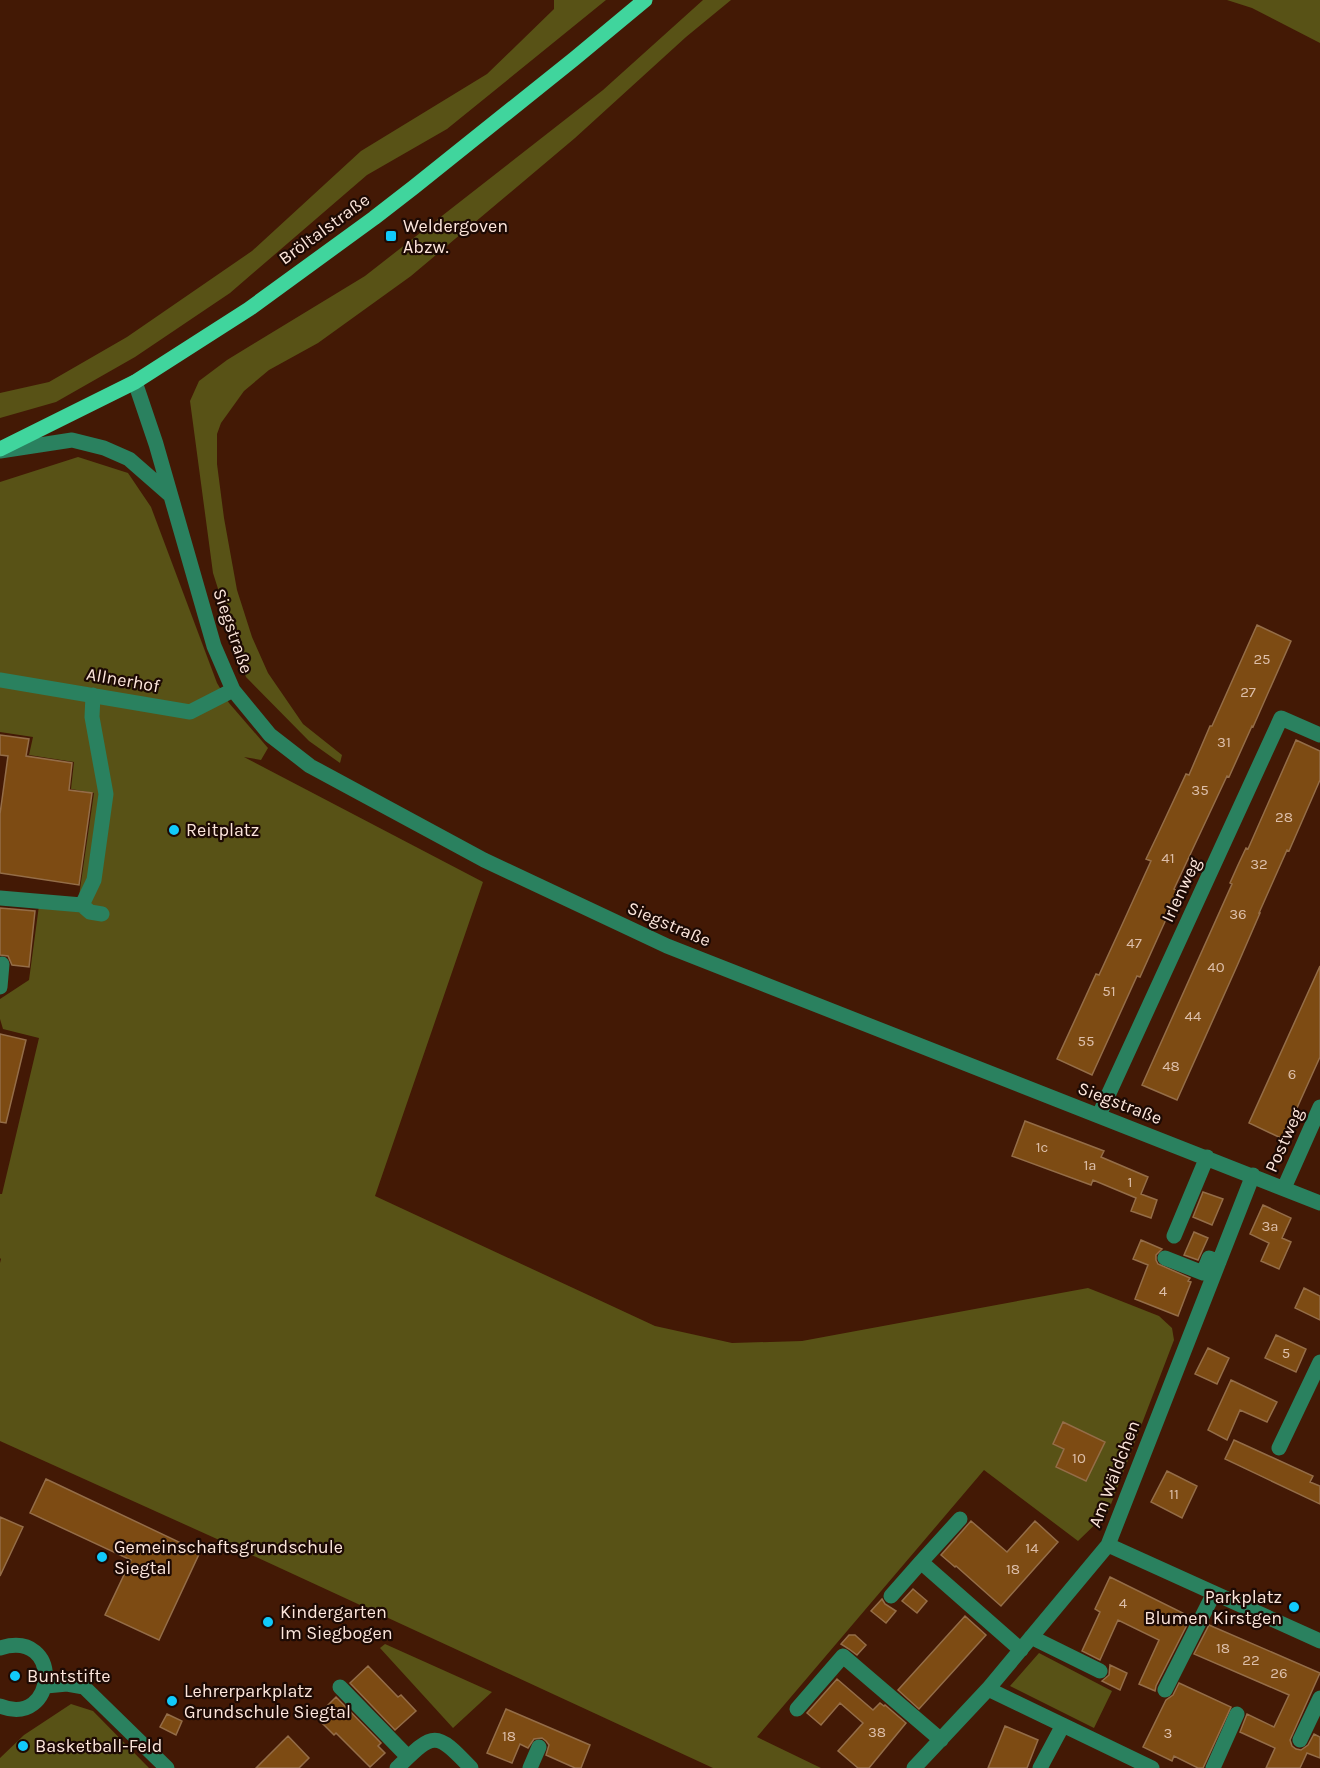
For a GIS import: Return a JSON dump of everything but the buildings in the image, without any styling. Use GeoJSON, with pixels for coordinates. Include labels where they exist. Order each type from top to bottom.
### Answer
{"type":"FeatureCollection","features":[{"type":"Feature","properties":{"kind":"main road","name":"Bröltalstraße"},"geometry":{"type":"LineString","coordinates":[[0,450],[135,382],[249,309],[374,218],[645,0]]}},
{"type":"Feature","properties":{"kind":"street","name":"Siegstraße"},"geometry":{"type":"LineString","coordinates":[[135,382],[156,444],[214,646],[233,690],[270,735],[310,766],[484,860],[667,946],[1320,1203]]}},
{"type":"Feature","properties":{"kind":"street"},"geometry":{"type":"LineString","coordinates":[[0,450],[72,440],[104,448],[129,459],[169,494]]}},
{"type":"Feature","properties":{"kind":"street","name":"Allnerhof"},"geometry":{"type":"LineString","coordinates":[[0,680],[190,712],[233,690]]}},
{"type":"Feature","properties":{"kind":"street"},"geometry":{"type":"LineString","coordinates":[[82,906],[94,879],[106,794],[92,717],[93,695]]}},
{"type":"Feature","properties":{"kind":"street","name":"Irlenweg"},"geometry":{"type":"LineString","coordinates":[[1099,1115],[1281,718],[1320,735]]}},
{"type":"Feature","properties":{"kind":"street"},"geometry":{"type":"LineString","coordinates":[[0,898],[82,906],[90,912],[102,914]]}},
{"type":"Feature","properties":{"kind":"street"},"geometry":{"type":"LineString","coordinates":[[0,987],[2,964]]}},
{"type":"Feature","properties":{"kind":"street","name":"Postweg"},"geometry":{"type":"LineString","coordinates":[[1284,1188],[1320,1107]]}},
{"type":"Feature","properties":{"kind":"street"},"geometry":{"type":"LineString","coordinates":[[1174,1236],[1207,1157]]}},
{"type":"Feature","properties":{"kind":"street","name":"Am Wäldchen"},"geometry":{"type":"LineString","coordinates":[[914,1768],[988,1689],[1108,1545],[1253,1175]]}},
{"type":"Feature","properties":{"kind":"street"},"geometry":{"type":"LineString","coordinates":[[1165,1258],[1203,1273],[1209,1258],[1219,1262]]}},
{"type":"Feature","properties":{"kind":"street"},"geometry":{"type":"LineString","coordinates":[[1279,1448],[1320,1362]]}},
{"type":"Feature","properties":{"kind":"street"},"geometry":{"type":"LineString","coordinates":[[891,1596],[960,1519]]}},
{"type":"Feature","properties":{"kind":"street"},"geometry":{"type":"LineString","coordinates":[[1108,1545],[1320,1641]]}},
{"type":"Feature","properties":{"kind":"street"},"geometry":{"type":"LineString","coordinates":[[921,1562],[1021,1650]]}},
{"type":"Feature","properties":{"kind":"street"},"geometry":{"type":"LineString","coordinates":[[1165,1690],[1214,1593]]}},
{"type":"Feature","properties":{"kind":"street"},"geometry":{"type":"LineString","coordinates":[[1031,1638],[1100,1671]]}},
{"type":"Feature","properties":{"kind":"street"},"geometry":{"type":"LineString","coordinates":[[0,1648],[11,1645],[32,1650],[40,1657],[47,1676],[46,1686],[34,1703],[13,1710],[0,1706]]}},
{"type":"Feature","properties":{"kind":"street"},"geometry":{"type":"LineString","coordinates":[[797,1709],[843,1656],[941,1740]]}},
{"type":"Feature","properties":{"kind":"street"},"geometry":{"type":"LineString","coordinates":[[46,1686],[67,1684],[84,1687],[167,1768]]}},
{"type":"Feature","properties":{"kind":"street"},"geometry":{"type":"LineString","coordinates":[[340,1687],[402,1763],[427,1741],[438,1739],[450,1746],[471,1768]]}},
{"type":"Feature","properties":{"kind":"street"},"geometry":{"type":"LineString","coordinates":[[988,1689],[1152,1768]]}},
{"type":"Feature","properties":{"kind":"street"},"geometry":{"type":"LineString","coordinates":[[1300,1740],[1320,1698]]}},
{"type":"Feature","properties":{"kind":"street"},"geometry":{"type":"LineString","coordinates":[[1213,1768],[1237,1714]]}},
{"type":"Feature","properties":{"kind":"street"},"geometry":{"type":"LineString","coordinates":[[1040,1768],[1062,1725]]}},
{"type":"Feature","properties":{"kind":"street"},"geometry":{"type":"LineString","coordinates":[[530,1768],[539,1747]]}},
{"type":"Feature","properties":{"kind":"shaded area"},"geometry":{"type":"Polygon","coordinates":[[[554,0],[606,0],[447,129],[367,175],[230,293],[135,357],[56,402],[0,418],[0,393],[49,382],[127,337],[252,251],[361,151],[487,74],[554,9],[554,0]]]}},
{"type":"Feature","properties":{"kind":"shaded area"},"geometry":{"type":"Polygon","coordinates":[[[703,0],[731,0],[686,37],[575,138],[411,276],[318,343],[269,370],[244,391],[221,423],[217,434],[217,464],[224,518],[237,590],[252,637],[268,673],[303,724],[342,755],[340,763],[309,741],[246,677],[213,573],[190,401],[199,381],[227,360],[365,276],[603,90],[703,0]]]}},
{"type":"Feature","properties":{"kind":"shaded area"},"geometry":{"type":"Polygon","coordinates":[[[1227,0],[1320,0],[1320,43],[1252,8],[1227,0]]]}},
{"type":"Feature","properties":{"kind":"shaded area"},"geometry":{"type":"Polygon","coordinates":[[[78,457],[128,473],[151,507],[217,683],[229,703],[268,748],[261,760],[244,757],[483,882],[375,1196],[655,1326],[732,1343],[802,1341],[1088,1288],[1159,1316],[1172,1328],[1174,1340],[1108,1512],[1078,1541],[984,1470],[757,1737],[821,1768],[713,1768],[0,1441],[0,1194],[2,1194],[39,1038],[3,1029],[0,1019],[0,999],[29,980],[40,898],[78,903],[94,793],[71,789],[74,762],[29,755],[33,737],[0,732],[0,482],[78,457]]]}},
{"type":"Feature","properties":{"kind":"shaded area"},"geometry":{"type":"Polygon","coordinates":[[[385,1644],[492,1692],[453,1728],[380,1648],[385,1644]]]}},
{"type":"Feature","properties":{"kind":"shaded area"},"geometry":{"type":"Polygon","coordinates":[[[1039,1653],[1112,1691],[1094,1728],[1010,1686],[1039,1653]]]}},
{"type":"Feature","properties":{"kind":"shaded area"},"geometry":{"type":"Polygon","coordinates":[[[71,1704],[93,1711],[149,1768],[0,1768],[0,1758],[24,1735],[71,1704]]]}},
{"type":"Feature","properties":{"kind":"place","name":"Weldergoven Abzw."},"geometry":{"type":"Point","coordinates":[391,236]}},
{"type":"Feature","properties":{"kind":"place","name":"Reitplatz"},"geometry":{"type":"Point","coordinates":[174,830]}},
{"type":"Feature","properties":{"kind":"place","name":"Gemeinschaftsgrundschule Siegtal"},"geometry":{"type":"Point","coordinates":[102,1557]}},
{"type":"Feature","properties":{"kind":"place","name":"Parkplatz Blumen Kirstgen"},"geometry":{"type":"Point","coordinates":[1294,1607]}},
{"type":"Feature","properties":{"kind":"place","name":"Kindergarten Im Siegbogen"},"geometry":{"type":"Point","coordinates":[268,1622]}},
{"type":"Feature","properties":{"kind":"place","name":"Buntstifte"},"geometry":{"type":"Point","coordinates":[15,1676]}},
{"type":"Feature","properties":{"kind":"place","name":"Lehrerparkplatz Grundschule Siegtal"},"geometry":{"type":"Point","coordinates":[172,1701]}},
{"type":"Feature","properties":{"kind":"place","name":"Basketball-Feld"},"geometry":{"type":"Point","coordinates":[23,1746]}}]}
